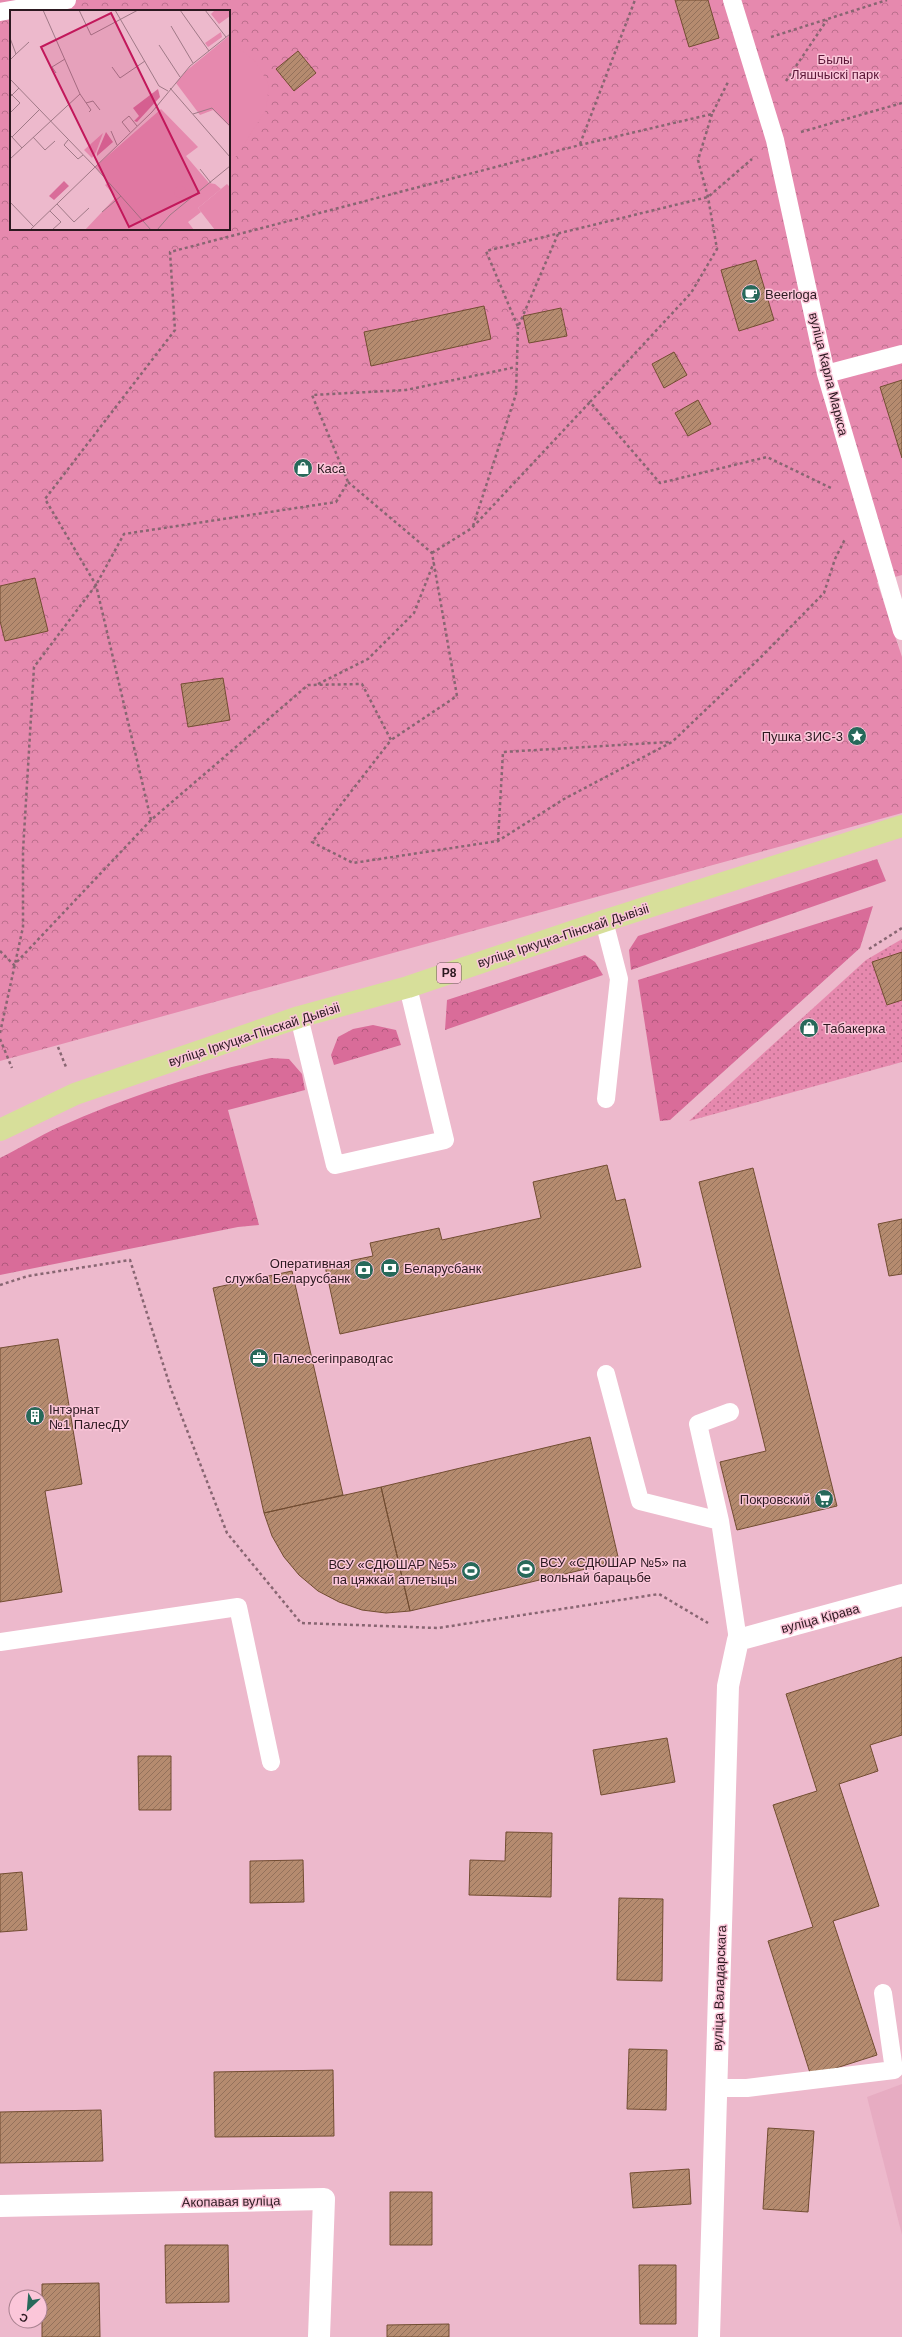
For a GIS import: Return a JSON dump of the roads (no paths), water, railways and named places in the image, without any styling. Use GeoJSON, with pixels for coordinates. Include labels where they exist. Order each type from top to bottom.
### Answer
{"type":"FeatureCollection","features":[{"type":"Feature","properties":{"kind":"main road","name":"вуліца Іркуцка-Пінскай Дывізіі"},"geometry":{"type":"LineString","coordinates":[[0,1130],[75,1094],[299,1017],[408,987],[604,921],[902,826]]}},
{"type":"Feature","properties":{"kind":"street","name":"вуліца Кірава"},"geometry":{"type":"LineString","coordinates":[[738,1640],[902,1595]]}},
{"type":"Feature","properties":{"kind":"street","name":"вуліца Валадарскага"},"geometry":{"type":"LineString","coordinates":[[709,2337],[728,1686],[738,1640]]}},
{"type":"Feature","properties":{"kind":"street","name":"Акопавая вуліца"},"geometry":{"type":"LineString","coordinates":[[0,2206],[324,2199],[320,2337]]}},
{"type":"Feature","properties":{"kind":"lane"},"geometry":{"type":"LineString","coordinates":[[11,10],[67,0]]}},
{"type":"Feature","properties":{"kind":"lane","name":"вуліца Карла Маркса"},"geometry":{"type":"LineString","coordinates":[[732,0],[775,140],[826,374],[902,631]]}},
{"type":"Feature","properties":{"kind":"lane"},"geometry":{"type":"LineString","coordinates":[[0,12],[10,10]]}},
{"type":"Feature","properties":{"kind":"lane"},"geometry":{"type":"LineString","coordinates":[[826,374],[902,354]]}},
{"type":"Feature","properties":{"kind":"lane"},"geometry":{"type":"LineString","coordinates":[[604,921],[618,979],[606,1099]]}},
{"type":"Feature","properties":{"kind":"lane"},"geometry":{"type":"LineString","coordinates":[[299,1017],[335,1165],[445,1140],[408,987]]}},
{"type":"Feature","properties":{"kind":"lane"},"geometry":{"type":"LineString","coordinates":[[606,1374],[640,1501],[720,1521]]}},
{"type":"Feature","properties":{"kind":"lane"},"geometry":{"type":"LineString","coordinates":[[730,1412],[698,1424],[720,1521],[738,1640]]}},
{"type":"Feature","properties":{"kind":"lane"},"geometry":{"type":"LineString","coordinates":[[0,1642],[238,1607],[271,1762]]}},
{"type":"Feature","properties":{"kind":"lane"},"geometry":{"type":"LineString","coordinates":[[716,2088],[747,2088],[894,2070],[883,1993]]}},
{"type":"Feature","properties":{"kind":"place","name":"Beerloga"},"geometry":{"type":"Point","coordinates":[751,294]}},
{"type":"Feature","properties":{"kind":"place","name":"Каса"},"geometry":{"type":"Point","coordinates":[303,468]}},
{"type":"Feature","properties":{"kind":"place","name":"Пушка ЗИС-3"},"geometry":{"type":"Point","coordinates":[857,736]}},
{"type":"Feature","properties":{"kind":"place","name":"Табакерка"},"geometry":{"type":"Point","coordinates":[809,1028]}},
{"type":"Feature","properties":{"kind":"place","name":"Беларусбанк"},"geometry":{"type":"Point","coordinates":[390,1268]}},
{"type":"Feature","properties":{"kind":"place","name":"Оперативная служба Беларусбанк"},"geometry":{"type":"Point","coordinates":[364,1270]}},
{"type":"Feature","properties":{"kind":"place","name":"Палессегіправодгас"},"geometry":{"type":"Point","coordinates":[259,1358]}},
{"type":"Feature","properties":{"kind":"place","name":"Інтэрнат №1 ПалесДУ"},"geometry":{"type":"Point","coordinates":[35,1416]}},
{"type":"Feature","properties":{"kind":"place","name":"Покровский"},"geometry":{"type":"Point","coordinates":[824,1499]}},
{"type":"Feature","properties":{"kind":"place","name":"ВСУ «СДЮШАР №5» па вольнай барацьбе"},"geometry":{"type":"Point","coordinates":[526,1569]}},
{"type":"Feature","properties":{"kind":"place","name":"ВСУ «СДЮШАР №5» па цяжкай атлетыцы"},"geometry":{"type":"Point","coordinates":[471,1571]}},
{"type":"Feature","properties":{"kind":"park label","name":"Былы Ляшчыскі парк"},"geometry":{"type":"Point","coordinates":[835,66]}}]}
